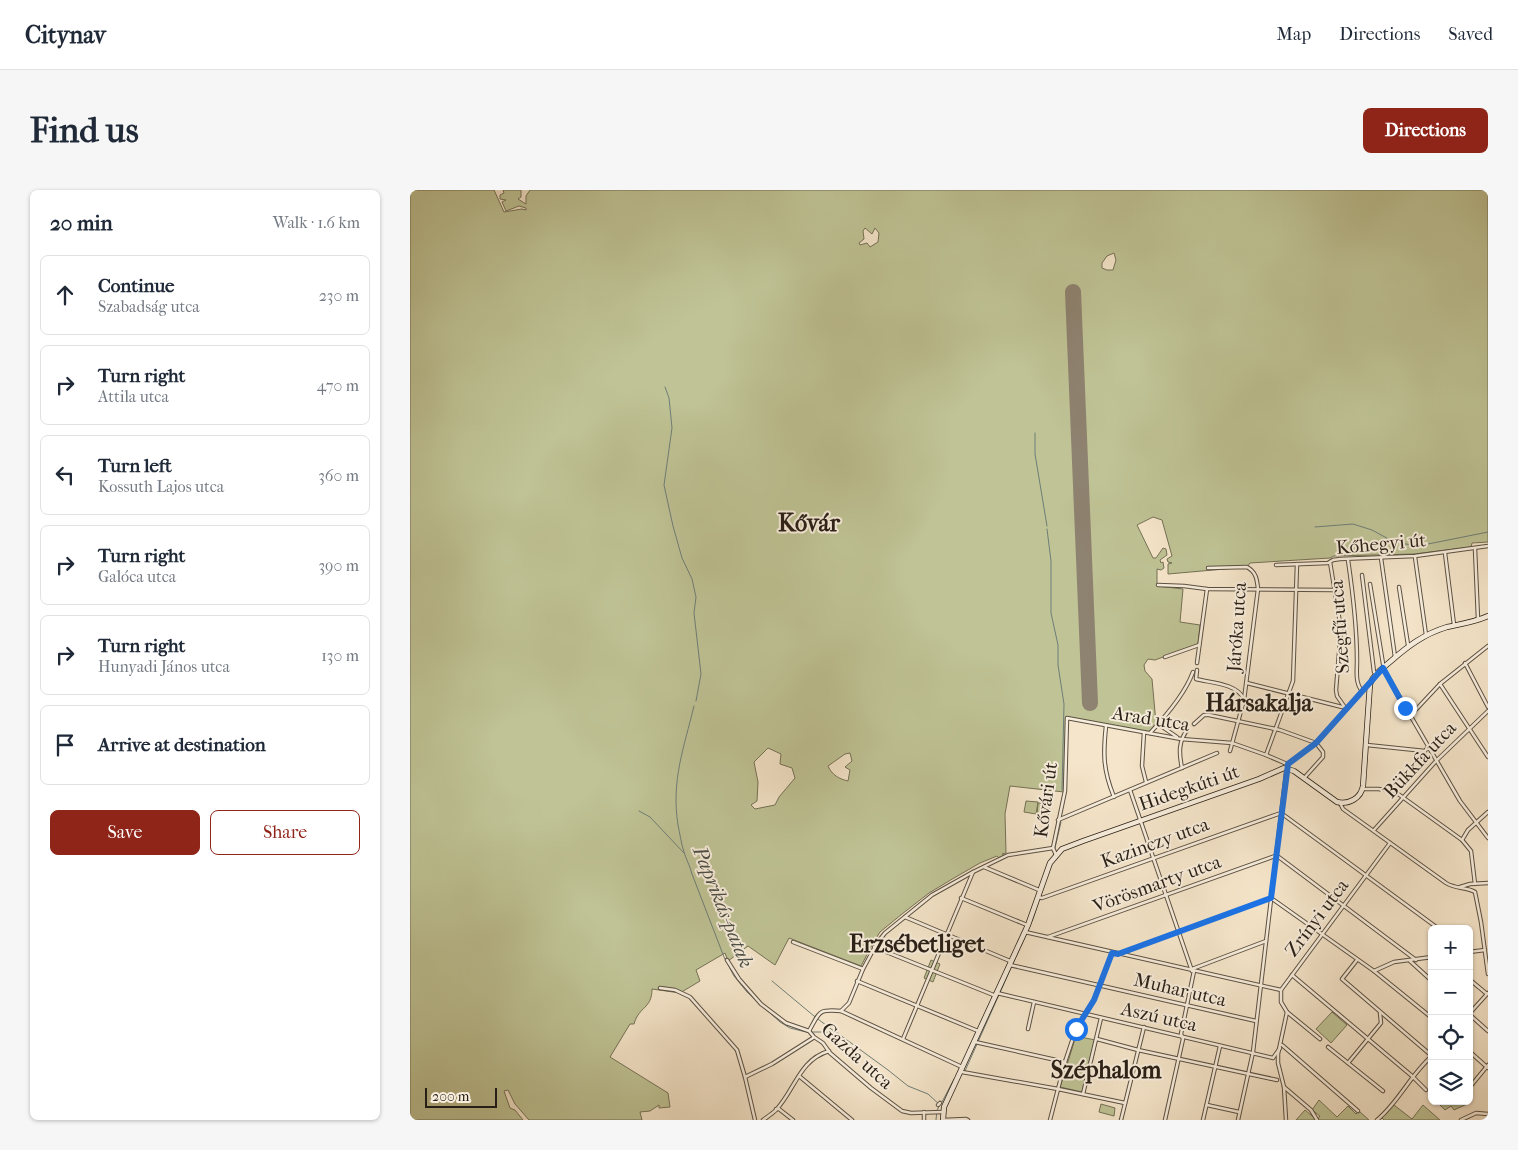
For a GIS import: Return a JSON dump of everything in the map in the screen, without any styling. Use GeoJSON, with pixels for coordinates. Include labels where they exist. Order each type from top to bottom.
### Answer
{"type":"FeatureCollection","features":[{"type":"Feature","properties":{"kind":"main road"},"geometry":{"type":"LineString","coordinates":[[1287,766],[1331,799],[1340,803],[1353,800],[1363,789],[1370,684],[1376,674],[1408,646],[1426,635],[1488,616]]}},
{"type":"Feature","properties":{"kind":"main road","name":"Hidegkúti út"},"geometry":{"type":"LineString","coordinates":[[1056,855],[1066,847],[1287,766]]}},
{"type":"Feature","properties":{"kind":"main road"},"geometry":{"type":"LineString","coordinates":[[943,1120],[939,1111],[977,1042],[1027,932],[1047,869],[1056,855]]}},
{"type":"Feature","properties":{"kind":"street","name":"Kőhegyi út"},"geometry":{"type":"LineString","coordinates":[[1276,564],[1414,556],[1488,546]]}},
{"type":"Feature","properties":{"kind":"street"},"geometry":{"type":"LineString","coordinates":[[1475,548],[1478,620]]}},
{"type":"Feature","properties":{"kind":"street"},"geometry":{"type":"LineString","coordinates":[[1445,552],[1454,626]]}},
{"type":"Feature","properties":{"kind":"street"},"geometry":{"type":"LineString","coordinates":[[1414,556],[1426,635]]}},
{"type":"Feature","properties":{"kind":"street"},"geometry":{"type":"LineString","coordinates":[[1381,558],[1396,657]]}},
{"type":"Feature","properties":{"kind":"street","name":"Szegfű utca"},"geometry":{"type":"LineString","coordinates":[[1348,559],[1357,626],[1357,674],[1362,691]]}},
{"type":"Feature","properties":{"kind":"street"},"geometry":{"type":"LineString","coordinates":[[1330,562],[1341,629],[1335,685],[1342,707]]}},
{"type":"Feature","properties":{"kind":"street"},"geometry":{"type":"LineString","coordinates":[[1266,755],[1293,681],[1297,564]]}},
{"type":"Feature","properties":{"kind":"street","name":"Járóka utca"},"geometry":{"type":"LineString","coordinates":[[1208,568],[1247,567],[1255,573],[1258,589],[1244,700],[1230,751]]}},
{"type":"Feature","properties":{"kind":"street"},"geometry":{"type":"LineString","coordinates":[[1362,575],[1374,672],[1376,674]]}},
{"type":"Feature","properties":{"kind":"street"},"geometry":{"type":"LineString","coordinates":[[1370,584],[1383,668],[1460,801],[1488,838]]}},
{"type":"Feature","properties":{"kind":"street"},"geometry":{"type":"LineString","coordinates":[[1158,585],[1189,586],[1207,590],[1334,590]]}},
{"type":"Feature","properties":{"kind":"street"},"geometry":{"type":"LineString","coordinates":[[1399,587],[1408,646]]}},
{"type":"Feature","properties":{"kind":"street"},"geometry":{"type":"LineString","coordinates":[[1197,663],[1207,590]]}},
{"type":"Feature","properties":{"kind":"street"},"geometry":{"type":"LineString","coordinates":[[1165,657],[1199,645]]}},
{"type":"Feature","properties":{"kind":"street"},"geometry":{"type":"LineString","coordinates":[[1410,716],[1440,684],[1488,646]]}},
{"type":"Feature","properties":{"kind":"street"},"geometry":{"type":"LineString","coordinates":[[1465,663],[1488,707]]}},
{"type":"Feature","properties":{"kind":"street"},"geometry":{"type":"LineString","coordinates":[[1197,670],[1196,679],[1227,686],[1242,694],[1244,700]]}},
{"type":"Feature","properties":{"kind":"street"},"geometry":{"type":"LineString","coordinates":[[1150,733],[1176,701],[1193,672]]}},
{"type":"Feature","properties":{"kind":"street"},"geometry":{"type":"LineString","coordinates":[[1247,682],[1342,707],[1346,710]]}},
{"type":"Feature","properties":{"kind":"street"},"geometry":{"type":"LineString","coordinates":[[1238,1120],[1252,1052],[1287,766],[1316,743],[1370,684]]}},
{"type":"Feature","properties":{"kind":"street"},"geometry":{"type":"LineString","coordinates":[[1440,684],[1488,757]]}},
{"type":"Feature","properties":{"kind":"street","name":"Bükkfa utca"},"geometry":{"type":"LineString","coordinates":[[1374,830],[1436,760],[1488,711]]}},
{"type":"Feature","properties":{"kind":"street"},"geometry":{"type":"LineString","coordinates":[[1194,724],[1204,715],[1275,729],[1316,743],[1323,752],[1323,757],[1304,779]]}},
{"type":"Feature","properties":{"kind":"street","name":"Arad utca"},"geometry":{"type":"LineString","coordinates":[[1067,718],[1180,738],[1232,743],[1266,755],[1287,766]]}},
{"type":"Feature","properties":{"kind":"street","name":"Kővári út"},"geometry":{"type":"LineString","coordinates":[[1056,855],[1052,848],[1065,791],[1067,718]]}},
{"type":"Feature","properties":{"kind":"street"},"geometry":{"type":"LineString","coordinates":[[1158,724],[1180,738]]}},
{"type":"Feature","properties":{"kind":"street"},"geometry":{"type":"LineString","coordinates":[[1106,726],[1103,754],[1104,768],[1114,797]]}},
{"type":"Feature","properties":{"kind":"street"},"geometry":{"type":"LineString","coordinates":[[1182,768],[1179,752],[1180,738],[1188,729]]}},
{"type":"Feature","properties":{"kind":"street"},"geometry":{"type":"LineString","coordinates":[[1144,732],[1142,766],[1146,783]]}},
{"type":"Feature","properties":{"kind":"street"},"geometry":{"type":"LineString","coordinates":[[1367,745],[1425,751],[1428,747]]}},
{"type":"Feature","properties":{"kind":"street"},"geometry":{"type":"LineString","coordinates":[[1058,820],[1217,753]]}},
{"type":"Feature","properties":{"kind":"street"},"geometry":{"type":"LineString","coordinates":[[1363,789],[1391,790],[1462,840],[1471,851],[1475,884]]}},
{"type":"Feature","properties":{"kind":"street"},"geometry":{"type":"LineString","coordinates":[[1130,790],[1192,970],[1183,1039],[1166,1120]]}},
{"type":"Feature","properties":{"kind":"street"},"geometry":{"type":"LineString","coordinates":[[1340,803],[1344,809],[1446,883],[1458,888],[1488,883]]}},
{"type":"Feature","properties":{"kind":"street"},"geometry":{"type":"LineString","coordinates":[[1462,840],[1488,812]]}},
{"type":"Feature","properties":{"kind":"street"},"geometry":{"type":"LineString","coordinates":[[1281,813],[1434,925]]}},
{"type":"Feature","properties":{"kind":"street","name":"Kazinczy utca"},"geometry":{"type":"LineString","coordinates":[[1039,898],[1281,813]]}},
{"type":"Feature","properties":{"kind":"street","name":"Zrínyi utca"},"geometry":{"type":"LineString","coordinates":[[1281,990],[1390,843]]}},
{"type":"Feature","properties":{"kind":"street"},"geometry":{"type":"LineString","coordinates":[[841,1011],[849,1003],[857,981],[874,947],[885,933],[932,895],[984,866],[1014,854],[1052,848]]}},
{"type":"Feature","properties":{"kind":"street"},"geometry":{"type":"LineString","coordinates":[[1276,855],[1416,960]]}},
{"type":"Feature","properties":{"kind":"street","name":"Vörösmarty utca"},"geometry":{"type":"LineString","coordinates":[[1046,938],[1276,855]]}},
{"type":"Feature","properties":{"kind":"street"},"geometry":{"type":"LineString","coordinates":[[984,866],[1040,891]]}},
{"type":"Feature","properties":{"kind":"street"},"geometry":{"type":"LineString","coordinates":[[903,1040],[973,872]]}},
{"type":"Feature","properties":{"kind":"street"},"geometry":{"type":"LineString","coordinates":[[1465,887],[1476,895],[1488,974]]}},
{"type":"Feature","properties":{"kind":"street"},"geometry":{"type":"LineString","coordinates":[[961,898],[1028,926]]}},
{"type":"Feature","properties":{"kind":"street"},"geometry":{"type":"LineString","coordinates":[[1118,954],[1271,898]]}},
{"type":"Feature","properties":{"kind":"street"},"geometry":{"type":"LineString","coordinates":[[1271,898],[1374,971],[1428,1015]]}},
{"type":"Feature","properties":{"kind":"street","name":"Muhar utca"},"geometry":{"type":"LineString","coordinates":[[905,917],[1011,965],[1256,1021]]}},
{"type":"Feature","properties":{"kind":"street"},"geometry":{"type":"LineString","coordinates":[[1027,932],[1046,938],[1281,990],[1281,1002],[1287,1012],[1320,1039]]}},
{"type":"Feature","properties":{"kind":"street"},"geometry":{"type":"LineString","coordinates":[[1192,970],[1266,941]]}},
{"type":"Feature","properties":{"kind":"street"},"geometry":{"type":"LineString","coordinates":[[793,942],[863,969]]}},
{"type":"Feature","properties":{"kind":"street","name":"Aszú utca"},"geometry":{"type":"LineString","coordinates":[[874,947],[998,994],[1274,1058],[1281,1047]]}},
{"type":"Feature","properties":{"kind":"street"},"geometry":{"type":"LineString","coordinates":[[1473,952],[1485,950]]}},
{"type":"Feature","properties":{"kind":"street"},"geometry":{"type":"LineString","coordinates":[[1050,1120],[1065,1062],[1076,1029],[1100,986],[1112,953]]}},
{"type":"Feature","properties":{"kind":"street"},"geometry":{"type":"LineString","coordinates":[[1374,971],[1394,962],[1428,958]]}},
{"type":"Feature","properties":{"kind":"street","name":"Gazda utca"},"geometry":{"type":"LineString","coordinates":[[727,960],[739,979],[761,1004],[786,1023],[810,1032],[814,1038],[823,1043],[829,1051],[896,1108],[906,1113],[939,1111]]}},
{"type":"Feature","properties":{"kind":"street"},"geometry":{"type":"LineString","coordinates":[[1357,960],[1342,979],[1428,1053]]}},
{"type":"Feature","properties":{"kind":"street"},"geometry":{"type":"LineString","coordinates":[[1409,960],[1428,977]]}},
{"type":"Feature","properties":{"kind":"street"},"geometry":{"type":"LineString","coordinates":[[1292,975],[1368,1038],[1426,1090]]}},
{"type":"Feature","properties":{"kind":"street"},"geometry":{"type":"LineString","coordinates":[[857,981],[980,1032]]}},
{"type":"Feature","properties":{"kind":"street"},"geometry":{"type":"LineString","coordinates":[[1473,981],[1488,994],[1473,1010]]}},
{"type":"Feature","properties":{"kind":"street"},"geometry":{"type":"LineString","coordinates":[[660,988],[682,993],[695,1002],[737,1050],[755,1120]]}},
{"type":"Feature","properties":{"kind":"street"},"geometry":{"type":"LineString","coordinates":[[1028,1029],[1034,1002]]}},
{"type":"Feature","properties":{"kind":"street"},"geometry":{"type":"LineString","coordinates":[[810,1032],[821,1012],[826,1010],[841,1011],[963,1070],[1125,1104]]}},
{"type":"Feature","properties":{"kind":"street"},"geometry":{"type":"LineString","coordinates":[[1286,1120],[1284,1087],[1278,1063],[1287,1012]]}},
{"type":"Feature","properties":{"kind":"street"},"geometry":{"type":"LineString","coordinates":[[1348,1063],[1381,1023],[1382,1018],[1379,1012]]}},
{"type":"Feature","properties":{"kind":"street"},"geometry":{"type":"LineString","coordinates":[[1470,1015],[1488,1031]]}},
{"type":"Feature","properties":{"kind":"street"},"geometry":{"type":"LineString","coordinates":[[1083,1094],[1102,1018]]}},
{"type":"Feature","properties":{"kind":"street"},"geometry":{"type":"LineString","coordinates":[[1121,1120],[1144,1027]]}},
{"type":"Feature","properties":{"kind":"street"},"geometry":{"type":"LineString","coordinates":[[745,1077],[772,1064],[814,1038]]}},
{"type":"Feature","properties":{"kind":"street"},"geometry":{"type":"LineString","coordinates":[[1097,1039],[1138,1050],[1277,1080]]}},
{"type":"Feature","properties":{"kind":"street"},"geometry":{"type":"LineString","coordinates":[[977,1042],[1065,1062]]}},
{"type":"Feature","properties":{"kind":"street"},"geometry":{"type":"LineString","coordinates":[[1203,1120],[1220,1046]]}},
{"type":"Feature","properties":{"kind":"street"},"geometry":{"type":"LineString","coordinates":[[1281,1047],[1358,1111]]}},
{"type":"Feature","properties":{"kind":"street"},"geometry":{"type":"LineString","coordinates":[[1328,1047],[1383,1091]]}},
{"type":"Feature","properties":{"kind":"street"},"geometry":{"type":"LineString","coordinates":[[763,1120],[776,1109],[799,1075],[817,1055],[829,1051]]}},
{"type":"Feature","properties":{"kind":"street"},"geometry":{"type":"LineString","coordinates":[[1473,1054],[1487,1066],[1473,1083]]}},
{"type":"Feature","properties":{"kind":"street"},"geometry":{"type":"LineString","coordinates":[[1377,1120],[1394,1102],[1412,1076],[1428,1060]]}},
{"type":"Feature","properties":{"kind":"street"},"geometry":{"type":"LineString","coordinates":[[799,1075],[852,1120]]}},
{"type":"Feature","properties":{"kind":"street"},"geometry":{"type":"LineString","coordinates":[[1284,1087],[1311,1110],[1317,1120]]}},
{"type":"Feature","properties":{"kind":"street"},"geometry":{"type":"LineString","coordinates":[[1207,1105],[1239,1112]]}},
{"type":"Feature","properties":{"kind":"street"},"geometry":{"type":"LineString","coordinates":[[776,1109],[779,1109],[793,1120]]}},
{"type":"Feature","properties":{"kind":"street"},"geometry":{"type":"LineString","coordinates":[[924,1112],[924,1120]]}},
{"type":"Feature","properties":{"kind":"street"},"geometry":{"type":"LineString","coordinates":[[1461,1120],[1476,1113],[1488,1114]]}},
{"type":"Feature","properties":{"kind":"street"},"geometry":{"type":"LineString","coordinates":[[943,1120],[968,1120]]}},
{"type":"Feature","properties":{"kind":"green space"},"geometry":{"type":"Polygon","coordinates":[[[410,190],[494,190],[504,212],[526,210],[526,208],[519,206],[506,211],[502,202],[506,200],[500,199],[500,195],[504,193],[503,190],[521,190],[521,197],[518,199],[526,204],[526,196],[530,190],[1488,190],[1488,542],[1472,543],[1471,547],[1414,554],[1334,556],[1330,558],[1250,563],[1247,567],[1168,574],[1168,564],[1172,563],[1168,562],[1167,559],[1172,556],[1162,520],[1153,517],[1137,525],[1153,558],[1156,558],[1163,548],[1166,549],[1167,555],[1160,560],[1161,563],[1163,562],[1164,568],[1161,570],[1157,569],[1157,586],[1183,589],[1180,622],[1200,625],[1198,644],[1155,660],[1148,659],[1144,665],[1145,671],[1152,679],[1156,723],[1150,732],[1066,717],[1064,792],[1010,786],[1005,814],[1006,853],[1002,854],[1005,856],[999,858],[997,856],[980,863],[929,893],[880,932],[861,966],[789,938],[775,965],[748,946],[728,961],[725,953],[696,970],[700,981],[680,993],[652,989],[648,1004],[636,1018],[634,1024],[630,1024],[610,1057],[668,1093],[670,1107],[659,1108],[659,1105],[650,1111],[640,1112],[642,1120],[529,1120],[515,1104],[508,1090],[504,1091],[510,1108],[515,1110],[523,1120],[410,1120],[410,190]],[[865,228],[863,231],[864,239],[859,243],[860,245],[867,243],[870,247],[878,242],[879,233],[875,228],[872,234],[865,228]],[[1114,253],[1107,256],[1102,263],[1102,268],[1113,270],[1116,260],[1114,253]],[[768,748],[754,762],[758,782],[757,801],[751,805],[755,809],[775,805],[779,797],[795,778],[792,768],[780,764],[781,754],[768,748]],[[850,753],[845,754],[828,766],[836,776],[848,781],[850,770],[845,767],[852,761],[850,753]]]}},
{"type":"Feature","properties":{"kind":"green space"},"geometry":{"type":"Polygon","coordinates":[[[1026,801],[1038,802],[1036,814],[1024,812],[1026,801]]]}},
{"type":"Feature","properties":{"kind":"green space"},"geometry":{"type":"Polygon","coordinates":[[[1038,803],[1050,804],[1048,816],[1037,814],[1038,803]]]}},
{"type":"Feature","properties":{"kind":"green space"},"geometry":{"type":"Polygon","coordinates":[[[931,960],[940,964],[933,982],[924,978],[931,960]]]}},
{"type":"Feature","properties":{"kind":"green space"},"geometry":{"type":"Polygon","coordinates":[[[1332,1012],[1347,1025],[1331,1043],[1316,1029],[1332,1012]]]}},
{"type":"Feature","properties":{"kind":"green space"},"geometry":{"type":"Polygon","coordinates":[[[1076,1036],[1095,1040],[1082,1092],[1060,1087],[1076,1036]]]}},
{"type":"Feature","properties":{"kind":"green space"},"geometry":{"type":"Polygon","coordinates":[[[1319,1100],[1337,1117],[1348,1106],[1356,1114],[1359,1111],[1369,1120],[1317,1120],[1320,1116],[1312,1110],[1319,1100]]]}},
{"type":"Feature","properties":{"kind":"green space"},"geometry":{"type":"Polygon","coordinates":[[[1101,1104],[1115,1108],[1114,1116],[1099,1112],[1101,1104]]]}},
{"type":"Feature","properties":{"kind":"green space"},"geometry":{"type":"Polygon","coordinates":[[[1394,1105],[1412,1119],[1423,1105],[1440,1120],[1384,1120],[1382,1118],[1394,1105]]]}},
{"type":"Feature","properties":{"kind":"green space"},"geometry":{"type":"Polygon","coordinates":[[[1440,1105],[1465,1105],[1454,1110],[1451,1106],[1445,1110],[1440,1105]]]}},
{"type":"Feature","properties":{"kind":"green space"},"geometry":{"type":"Polygon","coordinates":[[[1305,1110],[1317,1120],[1296,1120],[1305,1110]]]}},
{"type":"Feature","properties":{"kind":"waterway","name":"Paprikás-patak"},"geometry":{"type":"LineString","coordinates":[[665,387],[669,398],[672,428],[664,485],[682,558],[692,579],[696,597],[694,613],[701,674],[696,701]]}},
{"type":"Feature","properties":{"kind":"waterway"},"geometry":{"type":"LineString","coordinates":[[1035,433],[1035,454],[1047,526]]}},
{"type":"Feature","properties":{"kind":"waterway"},"geometry":{"type":"LineString","coordinates":[[1315,527],[1353,524],[1372,530],[1394,542],[1418,546],[1488,532]]}},
{"type":"Feature","properties":{"kind":"waterway"},"geometry":{"type":"LineString","coordinates":[[1047,529],[1051,561],[1051,613],[1058,645],[1058,665],[1064,704],[1062,790]]}},
{"type":"Feature","properties":{"kind":"waterway","name":"Paprikás-patak"},"geometry":{"type":"LineString","coordinates":[[694,706],[677,779],[676,809],[678,825],[683,849],[692,874],[724,957],[734,976],[747,992],[780,1022],[790,1028],[806,1032],[836,1032],[908,1086],[928,1094],[940,1105],[937,1110],[936,1120]]}},
{"type":"Feature","properties":{"kind":"waterway"},"geometry":{"type":"LineString","coordinates":[[639,811],[650,817],[684,853]]}},
{"type":"Feature","properties":{"kind":"waterway"},"geometry":{"type":"LineString","coordinates":[[1055,848],[1061,822]]}},
{"type":"Feature","properties":{"kind":"waterway"},"geometry":{"type":"LineString","coordinates":[[1021,946],[1039,900]]}},
{"type":"Feature","properties":{"kind":"waterway"},"geometry":{"type":"LineString","coordinates":[[965,1071],[1019,950]]}},
{"type":"Feature","properties":{"kind":"waterway"},"geometry":{"type":"LineString","coordinates":[[772,981],[835,1032]]}},
{"type":"Feature","properties":{"kind":"waterway"},"geometry":{"type":"LineString","coordinates":[[1093,1058],[1101,1023]]}},
{"type":"Feature","properties":{"kind":"waterway"},"geometry":{"type":"LineString","coordinates":[[941,1104],[954,1079]]}},
{"type":"Feature","properties":{"kind":"runway"},"geometry":{"type":"LineString","coordinates":[[1073,292],[1090,703]]}},
{"type":"Feature","properties":{"kind":"district","name":"Kővár"},"geometry":{"type":"Point","coordinates":[809,523]}},
{"type":"Feature","properties":{"kind":"district","name":"Hársakalja"},"geometry":{"type":"Point","coordinates":[1259,703]}},
{"type":"Feature","properties":{"kind":"district","name":"Erzsébetliget"},"geometry":{"type":"Point","coordinates":[917,944]}},
{"type":"Feature","properties":{"kind":"district","name":"Széphalom"},"geometry":{"type":"Point","coordinates":[1106,1070]}},
{"type":"Feature","properties":{"kind":"route"},"geometry":{"type":"LineString","coordinates":[[1076,1029],[1094,1000],[1112,953],[1118,954],[1271,898],[1286,768],[1288,764],[1316,743],[1383,668],[1405,708]]}}]}
